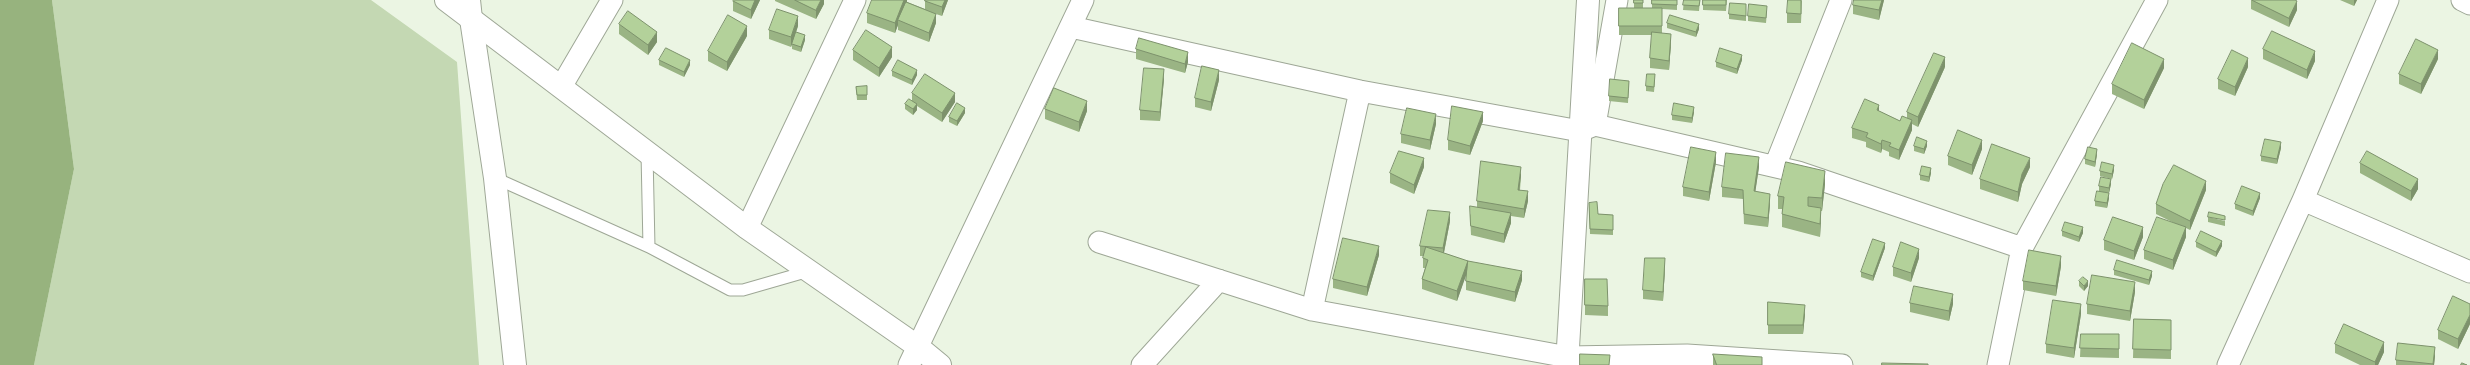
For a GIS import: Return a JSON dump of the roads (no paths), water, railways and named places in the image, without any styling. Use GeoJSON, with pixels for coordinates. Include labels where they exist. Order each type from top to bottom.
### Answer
{"type":"FeatureCollection","features":[{"type":"Feature","properties":{"kind":"main road"},"geometry":{"type":"LineString","coordinates":[[446,0],[470,10],[561,88],[747,228],[809,271],[913,356],[940,365]]}},
{"type":"Feature","properties":{"kind":"main road"},"geometry":{"type":"LineString","coordinates":[[1568,361],[1588,128],[1588,0]]}},
{"type":"Feature","properties":{"kind":"main road"},"geometry":{"type":"LineString","coordinates":[[470,10],[495,178],[515,365]]}},
{"type":"Feature","properties":{"kind":"street"},"geometry":{"type":"LineString","coordinates":[[561,88],[612,0]]}},
{"type":"Feature","properties":{"kind":"street"},"geometry":{"type":"LineString","coordinates":[[747,228],[855,0]]}},
{"type":"Feature","properties":{"kind":"street"},"geometry":{"type":"LineString","coordinates":[[913,356],[1084,0]]}},
{"type":"Feature","properties":{"kind":"street"},"geometry":{"type":"LineString","coordinates":[[1588,128],[1617,0]]}},
{"type":"Feature","properties":{"kind":"street"},"geometry":{"type":"LineString","coordinates":[[1775,166],[1841,0]]}},
{"type":"Feature","properties":{"kind":"street"},"geometry":{"type":"LineString","coordinates":[[1998,365],[2022,248],[2157,0]]}},
{"type":"Feature","properties":{"kind":"street"},"geometry":{"type":"LineString","coordinates":[[2228,365],[2303,200],[2388,0]]}},
{"type":"Feature","properties":{"kind":"street"},"geometry":{"type":"LineString","coordinates":[[2462,0],[2470,4]]}},
{"type":"Feature","properties":{"kind":"street"},"geometry":{"type":"LineString","coordinates":[[1071,27],[1360,91],[1588,128],[1775,166],[2022,248]]}},
{"type":"Feature","properties":{"kind":"street"},"geometry":{"type":"LineString","coordinates":[[1312,310],[1360,91]]}},
{"type":"Feature","properties":{"kind":"street"},"geometry":{"type":"LineString","coordinates":[[2303,200],[2470,272]]}},
{"type":"Feature","properties":{"kind":"street"},"geometry":{"type":"LineString","coordinates":[[1099,242],[1312,310],[1568,361],[1687,360],[1842,365]]}},
{"type":"Feature","properties":{"kind":"street"},"geometry":{"type":"LineString","coordinates":[[1142,365],[1219,280]]}},
{"type":"Feature","properties":{"kind":"lane"},"geometry":{"type":"LineString","coordinates":[[647,153],[649,247]]}},
{"type":"Feature","properties":{"kind":"lane"},"geometry":{"type":"LineString","coordinates":[[495,178],[649,247],[730,290],[742,290],[809,271]]}}]}
